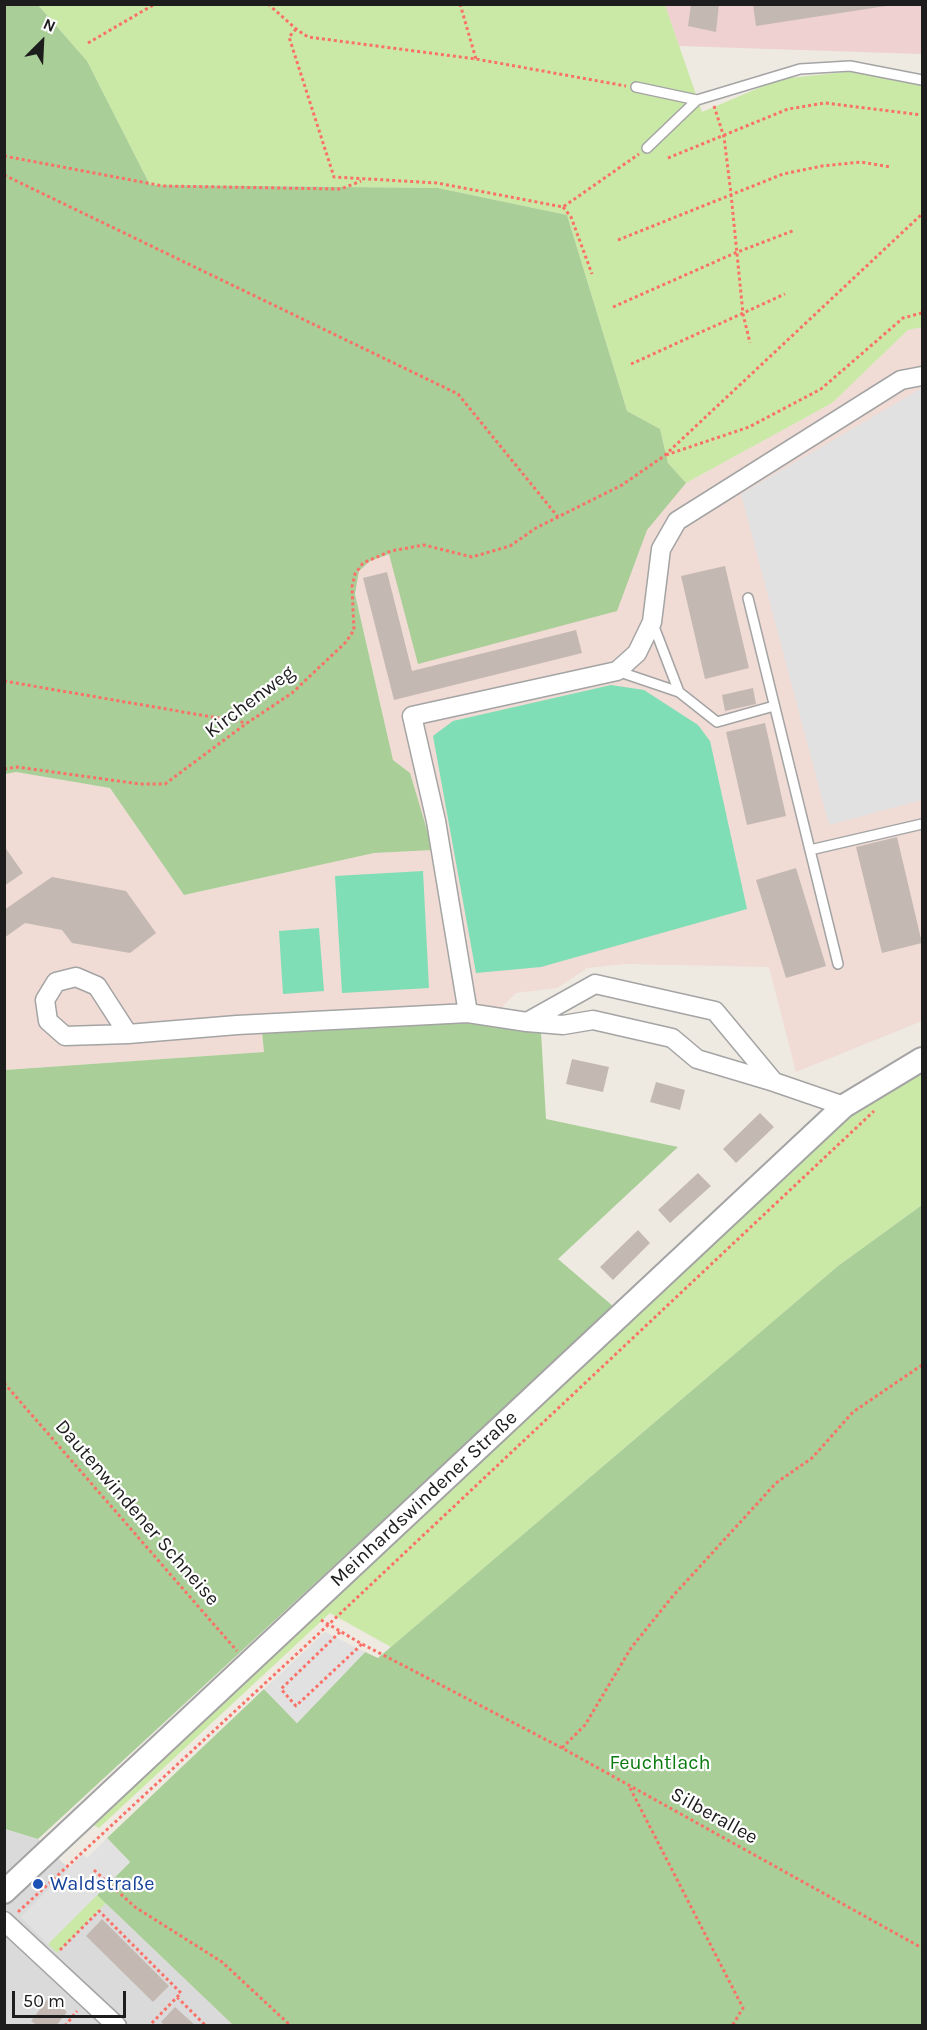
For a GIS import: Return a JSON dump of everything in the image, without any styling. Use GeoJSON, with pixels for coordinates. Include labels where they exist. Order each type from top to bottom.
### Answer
{"type":"FeatureCollection","features":[{"type":"Feature","properties":{"kind":"street"},"geometry":{"type":"LineString","coordinates":[[468,1013],[436,821],[412,717],[617,671],[637,653],[652,622],[661,549],[677,521],[901,380],[922,376]]}},
{"type":"Feature","properties":{"kind":"street"},"geometry":{"type":"LineString","coordinates":[[128,1034],[98,986],[76,977],[57,982],[45,1000],[48,1021],[65,1036],[128,1034],[237,1025],[468,1013],[563,1025],[592,1020],[672,1038],[697,1059],[844,1106]]}},
{"type":"Feature","properties":{"kind":"street"},"geometry":{"type":"LineString","coordinates":[[527,1022],[595,984],[715,1011],[774,1082]]}},
{"type":"Feature","properties":{"kind":"street","name":"Meinhardswindener Straße"},"geometry":{"type":"LineString","coordinates":[[4,1893],[844,1106],[922,1059]]}},
{"type":"Feature","properties":{"kind":"street"},"geometry":{"type":"LineString","coordinates":[[6,1922],[117,2025]]}},
{"type":"Feature","properties":{"kind":"lane"},"geometry":{"type":"LineString","coordinates":[[647,148],[697,100],[800,69],[850,66],[922,80]]}},
{"type":"Feature","properties":{"kind":"lane"},"geometry":{"type":"LineString","coordinates":[[636,87],[697,100]]}},
{"type":"Feature","properties":{"kind":"lane"},"geometry":{"type":"LineString","coordinates":[[748,598],[838,964]]}},
{"type":"Feature","properties":{"kind":"lane"},"geometry":{"type":"LineString","coordinates":[[652,622],[679,692]]}},
{"type":"Feature","properties":{"kind":"lane"},"geometry":{"type":"LineString","coordinates":[[617,671],[679,692],[717,722],[774,706]]}},
{"type":"Feature","properties":{"kind":"lane"},"geometry":{"type":"LineString","coordinates":[[810,850],[922,824]]}},
{"type":"Feature","properties":{"kind":"path"},"geometry":{"type":"LineString","coordinates":[[88,43],[155,4]]}},
{"type":"Feature","properties":{"kind":"path"},"geometry":{"type":"LineString","coordinates":[[268,4],[308,37],[476,59],[636,87]]}},
{"type":"Feature","properties":{"kind":"path"},"geometry":{"type":"LineString","coordinates":[[460,4],[476,59]]}},
{"type":"Feature","properties":{"kind":"path"},"geometry":{"type":"LineString","coordinates":[[296,29],[289,36],[334,177],[437,183],[563,207],[571,217],[592,274]]}},
{"type":"Feature","properties":{"kind":"path"},"geometry":{"type":"LineString","coordinates":[[711,96],[724,137],[735,253],[743,314],[750,343]]}},
{"type":"Feature","properties":{"kind":"path"},"geometry":{"type":"LineString","coordinates":[[668,158],[788,109],[825,103],[922,115]]}},
{"type":"Feature","properties":{"kind":"path"},"geometry":{"type":"LineString","coordinates":[[563,207],[647,148]]}},
{"type":"Feature","properties":{"kind":"path"},"geometry":{"type":"LineString","coordinates":[[4,156],[164,186],[341,189],[364,180]]}},
{"type":"Feature","properties":{"kind":"path"},"geometry":{"type":"LineString","coordinates":[[618,240],[783,174],[822,166],[861,162],[891,167]]}},
{"type":"Feature","properties":{"kind":"path"},"geometry":{"type":"LineString","coordinates":[[4,175],[458,394],[558,517]]}},
{"type":"Feature","properties":{"kind":"path"},"geometry":{"type":"LineString","coordinates":[[664,456],[922,214]]}},
{"type":"Feature","properties":{"kind":"path"},"geometry":{"type":"LineString","coordinates":[[613,307],[735,253],[795,230]]}},
{"type":"Feature","properties":{"kind":"path"},"geometry":{"type":"LineString","coordinates":[[631,364],[785,294]]}},
{"type":"Feature","properties":{"kind":"path"},"geometry":{"type":"LineString","coordinates":[[664,456],[749,427],[821,389],[903,318],[922,313]]}},
{"type":"Feature","properties":{"kind":"path","name":"Kirchenweg"},"geometry":{"type":"LineString","coordinates":[[4,769],[17,767],[140,784],[165,784],[247,723],[292,693],[346,642],[354,630],[355,620],[351,598],[355,574],[369,559],[391,551],[424,545],[471,557],[510,546],[536,528],[622,485],[664,456]]}},
{"type":"Feature","properties":{"kind":"path"},"geometry":{"type":"LineString","coordinates":[[4,681],[247,723]]}},
{"type":"Feature","properties":{"kind":"path"},"geometry":{"type":"LineString","coordinates":[[6,1922],[328,1625],[880,1105]]}},
{"type":"Feature","properties":{"kind":"path"},"geometry":{"type":"LineString","coordinates":[[562,1748],[585,1725],[638,1639],[672,1597],[776,1483],[812,1458],[853,1412],[922,1365]]}},
{"type":"Feature","properties":{"kind":"path","name":"Dautenwindener Schneise"},"geometry":{"type":"LineString","coordinates":[[4,1383],[247,1663]]}},
{"type":"Feature","properties":{"kind":"path","name":"Silberallee"},"geometry":{"type":"LineString","coordinates":[[307,1609],[340,1632],[562,1748],[922,1948]]}},
{"type":"Feature","properties":{"kind":"path"},"geometry":{"type":"LineString","coordinates":[[340,1632],[281,1689],[296,1706],[362,1644]]}},
{"type":"Feature","properties":{"kind":"path"},"geometry":{"type":"LineString","coordinates":[[630,1786],[743,2008],[732,2025]]}},
{"type":"Feature","properties":{"kind":"path"},"geometry":{"type":"LineString","coordinates":[[94,1869],[135,1907],[222,1962],[291,2025]]}},
{"type":"Feature","properties":{"kind":"path"},"geometry":{"type":"LineString","coordinates":[[38,1884],[43,1889]]}},
{"type":"Feature","properties":{"kind":"path"},"geometry":{"type":"LineString","coordinates":[[48,1961],[99,1911],[181,1993],[149,2025]]}},
{"type":"Feature","properties":{"kind":"path"},"geometry":{"type":"LineString","coordinates":[[177,1997],[206,2025]]}},
{"type":"Feature","properties":{"kind":"shaded area"},"geometry":{"type":"Polygon","coordinates":[[[665,5],[922,5],[922,54],[679,46],[665,5]]]}},
{"type":"Feature","properties":{"kind":"shaded area"},"geometry":{"type":"Polygon","coordinates":[[[922,327],[922,1021],[796,1072],[769,967],[625,964],[587,968],[557,988],[516,993],[503,1006],[500,1026],[262,1032],[265,1052],[5,1070],[5,774],[16,772],[110,788],[184,895],[374,853],[433,850],[410,773],[393,760],[355,593],[357,576],[361,568],[370,561],[389,553],[548,525],[686,483],[832,403],[908,330],[922,327]]]}},
{"type":"Feature","properties":{"kind":"shaded area"},"geometry":{"type":"Polygon","coordinates":[[[922,388],[922,800],[829,825],[741,494],[922,388]]]}},
{"type":"Feature","properties":{"kind":"shaded area"},"geometry":{"type":"Polygon","coordinates":[[[325,1632],[365,1652],[297,1723],[264,1689],[325,1632]]]}},
{"type":"Feature","properties":{"kind":"shaded area"},"geometry":{"type":"Polygon","coordinates":[[[4,1829],[38,1839],[233,2025],[5,2025],[4,1829]]]}},
{"type":"Feature","properties":{"kind":"shaded area"},"geometry":{"type":"Polygon","coordinates":[[[107,1838],[130,1862],[48,1944],[21,1917],[83,1854],[87,1858],[107,1838]]]}},
{"type":"Feature","properties":{"kind":"green space"},"geometry":{"type":"Polygon","coordinates":[[[5,5],[38,5],[87,61],[150,185],[438,188],[567,215],[627,411],[660,429],[668,463],[686,483],[647,530],[617,611],[418,664],[389,554],[370,561],[359,571],[355,594],[393,760],[410,773],[433,850],[374,853],[184,895],[110,788],[16,772],[5,774],[5,5]]]}},
{"type":"Feature","properties":{"kind":"green space"},"geometry":{"type":"Polygon","coordinates":[[[38,5],[665,5],[702,112],[780,79],[855,71],[922,85],[922,327],[908,330],[832,403],[686,483],[668,463],[660,429],[627,411],[567,215],[438,188],[150,185],[87,61],[38,5]]]}},
{"type":"Feature","properties":{"kind":"green space"},"geometry":{"type":"Polygon","coordinates":[[[611,685],[644,690],[698,725],[710,741],[747,909],[541,967],[476,973],[433,736],[453,721],[611,685]]]}},
{"type":"Feature","properties":{"kind":"green space"},"geometry":{"type":"Polygon","coordinates":[[[423,871],[429,988],[342,993],[335,876],[423,871]]]}},
{"type":"Feature","properties":{"kind":"green space"},"geometry":{"type":"Polygon","coordinates":[[[319,928],[324,991],[283,994],[279,931],[319,928]]]}},
{"type":"Feature","properties":{"kind":"green space"},"geometry":{"type":"Polygon","coordinates":[[[459,1021],[541,1032],[546,1119],[678,1147],[558,1259],[614,1307],[38,1839],[5,1829],[5,1070],[264,1052],[262,1031],[459,1021]]]}},
{"type":"Feature","properties":{"kind":"green space"},"geometry":{"type":"Polygon","coordinates":[[[922,1065],[922,1205],[838,1266],[391,1647],[330,1613],[99,1828],[90,1823],[851,1109],[922,1065]]]}},
{"type":"Feature","properties":{"kind":"green space","name":"Feuchtlach"},"geometry":{"type":"Polygon","coordinates":[[[922,1205],[922,2025],[233,2025],[97,1895],[130,1862],[107,1838],[264,1689],[297,1723],[365,1652],[378,1658],[838,1266],[922,1205]]]}},
{"type":"Feature","properties":{"kind":"green space"},"geometry":{"type":"Polygon","coordinates":[[[97,1895],[106,1903],[57,1953],[48,1944],[97,1895]]]}},
{"type":"Feature","properties":{"kind":"building"},"geometry":{"type":"Polygon","coordinates":[[[691,4],[719,4],[716,32],[688,26],[691,4]]]}},
{"type":"Feature","properties":{"kind":"building"},"geometry":{"type":"Polygon","coordinates":[[[753,4],[886,4],[886,6],[756,26],[753,4]]]}},
{"type":"Feature","properties":{"kind":"building"},"geometry":{"type":"Polygon","coordinates":[[[725,566],[749,668],[705,679],[681,576],[725,566]]]}},
{"type":"Feature","properties":{"kind":"building"},"geometry":{"type":"Polygon","coordinates":[[[387,572],[412,671],[576,630],[582,653],[394,700],[363,578],[387,572]]]}},
{"type":"Feature","properties":{"kind":"building"},"geometry":{"type":"Polygon","coordinates":[[[753,688],[756,704],[725,711],[722,695],[753,688]]]}},
{"type":"Feature","properties":{"kind":"building"},"geometry":{"type":"Polygon","coordinates":[[[765,723],[786,816],[747,825],[726,732],[765,723]]]}},
{"type":"Feature","properties":{"kind":"building"},"geometry":{"type":"Polygon","coordinates":[[[897,837],[922,943],[882,953],[856,847],[897,837]]]}},
{"type":"Feature","properties":{"kind":"building"},"geometry":{"type":"Polygon","coordinates":[[[4,846],[23,873],[4,886],[4,846]]]}},
{"type":"Feature","properties":{"kind":"building"},"geometry":{"type":"Polygon","coordinates":[[[796,868],[826,966],[786,978],[756,880],[796,868]]]}},
{"type":"Feature","properties":{"kind":"building"},"geometry":{"type":"Polygon","coordinates":[[[52,877],[126,891],[156,933],[130,953],[72,943],[62,930],[25,923],[4,938],[4,910],[52,877]]]}},
{"type":"Feature","properties":{"kind":"building"},"geometry":{"type":"Polygon","coordinates":[[[572,1059],[609,1067],[603,1092],[566,1084],[572,1059]]]}},
{"type":"Feature","properties":{"kind":"building"},"geometry":{"type":"Polygon","coordinates":[[[656,1082],[685,1090],[680,1110],[650,1102],[656,1082]]]}},
{"type":"Feature","properties":{"kind":"building"},"geometry":{"type":"Polygon","coordinates":[[[760,1113],[774,1127],[736,1163],[723,1149],[760,1113]]]}},
{"type":"Feature","properties":{"kind":"building"},"geometry":{"type":"Polygon","coordinates":[[[698,1173],[711,1186],[670,1223],[658,1210],[698,1173]]]}},
{"type":"Feature","properties":{"kind":"building"},"geometry":{"type":"Polygon","coordinates":[[[638,1230],[650,1243],[613,1280],[600,1267],[638,1230]]]}},
{"type":"Feature","properties":{"kind":"building"},"geometry":{"type":"Polygon","coordinates":[[[102,1919],[169,1986],[153,2002],[86,1936],[102,1919]]]}},
{"type":"Feature","properties":{"kind":"building"},"geometry":{"type":"Polygon","coordinates":[[[49,1997],[67,2012],[56,2026],[38,2026],[31,2021],[49,1997]]]}},
{"type":"Feature","properties":{"kind":"building"},"geometry":{"type":"Polygon","coordinates":[[[175,2007],[196,2026],[165,2026],[161,2022],[175,2007]]]}},
{"type":"Feature","properties":{"kind":"place","name":"Waldstraße"},"geometry":{"type":"Point","coordinates":[38,1884]}}]}
